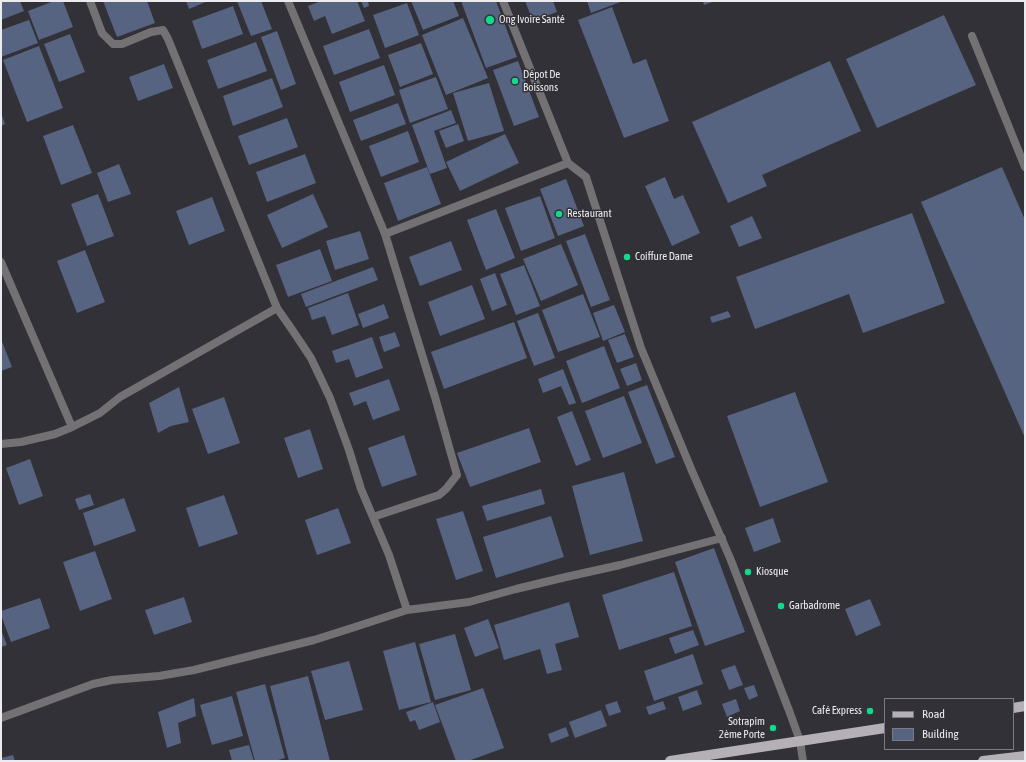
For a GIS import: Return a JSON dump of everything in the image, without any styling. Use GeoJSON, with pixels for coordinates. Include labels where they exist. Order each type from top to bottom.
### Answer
{"type":"FeatureCollection","features":[{"type":"Feature","properties":{"kind":"main road"},"geometry":{"type":"LineString","coordinates":[[1014,708],[1025,706]]}},
{"type":"Feature","properties":{"kind":"main road"},"geometry":{"type":"LineString","coordinates":[[670,761],[884,728]]}},
{"type":"Feature","properties":{"kind":"main road"},"geometry":{"type":"LineString","coordinates":[[983,761],[1006,760],[1025,756]]}},
{"type":"Feature","properties":{"kind":"street"},"geometry":{"type":"LineString","coordinates":[[90,1],[102,34],[113,44],[122,44],[152,32],[162,30],[168,38],[276,308],[311,358],[330,398],[349,450],[361,489],[389,555],[407,610]]}},
{"type":"Feature","properties":{"kind":"street"},"geometry":{"type":"LineString","coordinates":[[288,1],[384,234],[435,397],[457,475],[439,495],[373,517]]}},
{"type":"Feature","properties":{"kind":"street"},"geometry":{"type":"LineString","coordinates":[[503,1],[568,163],[586,177],[641,348],[733,565],[800,741],[804,761]]}},
{"type":"Feature","properties":{"kind":"street"},"geometry":{"type":"LineString","coordinates":[[972,36],[1025,168]]}},
{"type":"Feature","properties":{"kind":"street"},"geometry":{"type":"LineString","coordinates":[[384,234],[568,163]]}},
{"type":"Feature","properties":{"kind":"street"},"geometry":{"type":"LineString","coordinates":[[1,262],[72,427]]}},
{"type":"Feature","properties":{"kind":"street"},"geometry":{"type":"LineString","coordinates":[[1,444],[21,442],[55,434],[72,427],[100,413],[120,397],[276,308]]}},
{"type":"Feature","properties":{"kind":"street"},"geometry":{"type":"LineString","coordinates":[[1,718],[93,684],[112,680],[159,676],[194,670],[314,640],[407,610],[469,602],[722,538]]}},
{"type":"Feature","properties":{"kind":"building"},"geometry":{"type":"Polygon","coordinates":[[[1,1],[20,1],[24,11],[1,20],[1,1]]]}},
{"type":"Feature","properties":{"kind":"building"},"geometry":{"type":"Polygon","coordinates":[[[54,1],[63,1],[73,27],[39,40],[28,11],[54,1]]]}},
{"type":"Feature","properties":{"kind":"building"},"geometry":{"type":"Polygon","coordinates":[[[103,1],[147,1],[155,23],[117,37],[103,1]]]}},
{"type":"Feature","properties":{"kind":"building"},"geometry":{"type":"Polygon","coordinates":[[[186,1],[208,1],[189,9],[186,1]]]}},
{"type":"Feature","properties":{"kind":"building"},"geometry":{"type":"Polygon","coordinates":[[[237,1],[261,1],[272,29],[251,36],[237,1]]]}},
{"type":"Feature","properties":{"kind":"building"},"geometry":{"type":"Polygon","coordinates":[[[321,1],[357,1],[365,21],[332,34],[325,16],[314,21],[308,6],[321,1]]]}},
{"type":"Feature","properties":{"kind":"building"},"geometry":{"type":"Polygon","coordinates":[[[361,1],[368,1],[369,6],[364,8],[361,1]]]}},
{"type":"Feature","properties":{"kind":"building"},"geometry":{"type":"Polygon","coordinates":[[[411,1],[453,1],[459,16],[423,30],[411,1]]]}},
{"type":"Feature","properties":{"kind":"building"},"geometry":{"type":"Polygon","coordinates":[[[461,1],[496,1],[517,57],[486,68],[461,1]]]}},
{"type":"Feature","properties":{"kind":"building"},"geometry":{"type":"Polygon","coordinates":[[[525,1],[553,1],[557,12],[533,21],[525,1]]]}},
{"type":"Feature","properties":{"kind":"building"},"geometry":{"type":"Polygon","coordinates":[[[587,1],[623,1],[591,13],[587,1]]]}},
{"type":"Feature","properties":{"kind":"building"},"geometry":{"type":"Polygon","coordinates":[[[703,1],[715,1],[704,5],[703,1]]]}},
{"type":"Feature","properties":{"kind":"building"},"geometry":{"type":"Polygon","coordinates":[[[407,3],[419,35],[385,48],[373,15],[407,3]]]}},
{"type":"Feature","properties":{"kind":"building"},"geometry":{"type":"Polygon","coordinates":[[[233,6],[243,34],[202,49],[192,21],[233,6]]]}},
{"type":"Feature","properties":{"kind":"building"},"geometry":{"type":"Polygon","coordinates":[[[612,7],[633,64],[646,59],[669,121],[624,138],[578,20],[612,7]]]}},
{"type":"Feature","properties":{"kind":"building"},"geometry":{"type":"Polygon","coordinates":[[[944,15],[976,85],[877,128],[846,59],[944,15]]]}},
{"type":"Feature","properties":{"kind":"building"},"geometry":{"type":"Polygon","coordinates":[[[463,18],[488,78],[446,95],[422,35],[463,18]]]}},
{"type":"Feature","properties":{"kind":"building"},"geometry":{"type":"Polygon","coordinates":[[[29,20],[38,43],[1,57],[1,30],[29,20]]]}},
{"type":"Feature","properties":{"kind":"building"},"geometry":{"type":"Polygon","coordinates":[[[369,29],[380,58],[334,75],[323,46],[369,29]]]}},
{"type":"Feature","properties":{"kind":"building"},"geometry":{"type":"Polygon","coordinates":[[[277,31],[296,84],[281,90],[261,37],[277,31]]]}},
{"type":"Feature","properties":{"kind":"building"},"geometry":{"type":"Polygon","coordinates":[[[70,34],[85,72],[59,82],[44,44],[70,34]]]}},
{"type":"Feature","properties":{"kind":"building"},"geometry":{"type":"Polygon","coordinates":[[[256,42],[267,71],[218,89],[207,60],[256,42]]]}},
{"type":"Feature","properties":{"kind":"building"},"geometry":{"type":"Polygon","coordinates":[[[421,43],[433,74],[400,87],[388,55],[421,43]]]}},
{"type":"Feature","properties":{"kind":"building"},"geometry":{"type":"Polygon","coordinates":[[[39,46],[63,108],[27,122],[3,60],[39,46]]]}},
{"type":"Feature","properties":{"kind":"building"},"geometry":{"type":"Polygon","coordinates":[[[518,61],[539,117],[514,126],[493,70],[518,61]]]}},
{"type":"Feature","properties":{"kind":"building"},"geometry":{"type":"Polygon","coordinates":[[[830,61],[861,131],[762,175],[767,186],[728,203],[692,122],[830,61]]]}},
{"type":"Feature","properties":{"kind":"building"},"geometry":{"type":"Polygon","coordinates":[[[164,64],[173,88],[138,101],[129,77],[164,64]]]}},
{"type":"Feature","properties":{"kind":"building"},"geometry":{"type":"Polygon","coordinates":[[[384,65],[395,95],[350,112],[339,82],[384,65]]]}},
{"type":"Feature","properties":{"kind":"building"},"geometry":{"type":"Polygon","coordinates":[[[436,77],[448,109],[410,123],[399,90],[436,77]]]}},
{"type":"Feature","properties":{"kind":"building"},"geometry":{"type":"Polygon","coordinates":[[[272,78],[283,107],[233,126],[223,96],[272,78]]]}},
{"type":"Feature","properties":{"kind":"building"},"geometry":{"type":"Polygon","coordinates":[[[489,83],[504,131],[468,141],[453,93],[489,83]]]}},
{"type":"Feature","properties":{"kind":"building"},"geometry":{"type":"Polygon","coordinates":[[[398,103],[406,124],[361,141],[353,120],[398,103]]]}},
{"type":"Feature","properties":{"kind":"building"},"geometry":{"type":"Polygon","coordinates":[[[451,110],[456,123],[434,131],[447,168],[430,174],[412,125],[451,110]]]}},
{"type":"Feature","properties":{"kind":"building"},"geometry":{"type":"Polygon","coordinates":[[[1,113],[5,124],[1,126],[1,113]]]}},
{"type":"Feature","properties":{"kind":"building"},"geometry":{"type":"Polygon","coordinates":[[[287,118],[298,147],[249,165],[238,136],[287,118]]]}},
{"type":"Feature","properties":{"kind":"building"},"geometry":{"type":"Polygon","coordinates":[[[458,124],[464,141],[446,148],[439,131],[458,124]]]}},
{"type":"Feature","properties":{"kind":"building"},"geometry":{"type":"Polygon","coordinates":[[[73,125],[92,173],[61,185],[43,136],[73,125]]]}},
{"type":"Feature","properties":{"kind":"building"},"geometry":{"type":"Polygon","coordinates":[[[408,131],[419,162],[381,177],[369,146],[408,131]]]}},
{"type":"Feature","properties":{"kind":"building"},"geometry":{"type":"Polygon","coordinates":[[[505,134],[519,163],[460,191],[446,162],[505,134]]]}},
{"type":"Feature","properties":{"kind":"building"},"geometry":{"type":"Polygon","coordinates":[[[305,154],[316,183],[267,202],[256,172],[305,154]]]}},
{"type":"Feature","properties":{"kind":"building"},"geometry":{"type":"Polygon","coordinates":[[[119,164],[131,194],[108,202],[97,173],[119,164]]]}},
{"type":"Feature","properties":{"kind":"building"},"geometry":{"type":"Polygon","coordinates":[[[427,167],[441,204],[398,221],[384,183],[427,167]]]}},
{"type":"Feature","properties":{"kind":"building"},"geometry":{"type":"Polygon","coordinates":[[[1002,167],[1025,220],[1025,438],[921,202],[1002,167]]]}},
{"type":"Feature","properties":{"kind":"building"},"geometry":{"type":"Polygon","coordinates":[[[665,177],[674,199],[683,195],[700,233],[672,246],[645,186],[665,177]]]}},
{"type":"Feature","properties":{"kind":"building"},"geometry":{"type":"Polygon","coordinates":[[[566,179],[584,226],[558,236],[540,189],[566,179]]]}},
{"type":"Feature","properties":{"kind":"building"},"geometry":{"type":"Polygon","coordinates":[[[98,194],[114,236],[87,246],[71,204],[98,194]]]}},
{"type":"Feature","properties":{"kind":"building"},"geometry":{"type":"Polygon","coordinates":[[[313,194],[328,227],[282,248],[267,215],[313,194]]]}},
{"type":"Feature","properties":{"kind":"building"},"geometry":{"type":"Polygon","coordinates":[[[540,196],[555,238],[521,251],[505,208],[540,196]]]}},
{"type":"Feature","properties":{"kind":"building"},"geometry":{"type":"Polygon","coordinates":[[[212,197],[225,231],[189,245],[176,211],[212,197]]]}},
{"type":"Feature","properties":{"kind":"building"},"geometry":{"type":"Polygon","coordinates":[[[496,209],[515,258],[486,270],[467,220],[496,209]]]}},
{"type":"Feature","properties":{"kind":"building"},"geometry":{"type":"Polygon","coordinates":[[[912,213],[945,303],[863,333],[849,294],[755,329],[736,277],[912,213]]]}},
{"type":"Feature","properties":{"kind":"building"},"geometry":{"type":"Polygon","coordinates":[[[752,216],[762,238],[739,247],[730,226],[752,216]]]}},
{"type":"Feature","properties":{"kind":"building"},"geometry":{"type":"Polygon","coordinates":[[[360,231],[369,259],[335,270],[326,241],[360,231]]]}},
{"type":"Feature","properties":{"kind":"building"},"geometry":{"type":"Polygon","coordinates":[[[585,234],[610,300],[591,307],[566,241],[585,234]]]}},
{"type":"Feature","properties":{"kind":"building"},"geometry":{"type":"Polygon","coordinates":[[[451,241],[462,270],[420,286],[409,257],[451,241]]]}},
{"type":"Feature","properties":{"kind":"building"},"geometry":{"type":"Polygon","coordinates":[[[561,244],[578,285],[541,301],[523,259],[561,244]]]}},
{"type":"Feature","properties":{"kind":"building"},"geometry":{"type":"Polygon","coordinates":[[[320,249],[332,281],[288,297],[276,265],[320,249]]]}},
{"type":"Feature","properties":{"kind":"building"},"geometry":{"type":"Polygon","coordinates":[[[85,250],[105,302],[77,313],[57,261],[85,250]]]}},
{"type":"Feature","properties":{"kind":"building"},"geometry":{"type":"Polygon","coordinates":[[[524,265],[540,306],[516,315],[500,274],[524,265]]]}},
{"type":"Feature","properties":{"kind":"building"},"geometry":{"type":"Polygon","coordinates":[[[373,267],[378,280],[306,307],[301,294],[373,267]]]}},
{"type":"Feature","properties":{"kind":"building"},"geometry":{"type":"Polygon","coordinates":[[[495,273],[507,305],[492,311],[480,279],[495,273]]]}},
{"type":"Feature","properties":{"kind":"building"},"geometry":{"type":"Polygon","coordinates":[[[472,285],[485,319],[440,336],[428,302],[472,285]]]}},
{"type":"Feature","properties":{"kind":"building"},"geometry":{"type":"Polygon","coordinates":[[[348,293],[359,325],[332,335],[325,316],[312,320],[308,308],[348,293]]]}},
{"type":"Feature","properties":{"kind":"building"},"geometry":{"type":"Polygon","coordinates":[[[583,294],[600,337],[558,352],[542,310],[583,294]]]}},
{"type":"Feature","properties":{"kind":"building"},"geometry":{"type":"Polygon","coordinates":[[[384,304],[389,318],[363,328],[358,314],[384,304]]]}},
{"type":"Feature","properties":{"kind":"building"},"geometry":{"type":"Polygon","coordinates":[[[614,305],[625,332],[603,341],[593,313],[614,305]]]}},
{"type":"Feature","properties":{"kind":"building"},"geometry":{"type":"Polygon","coordinates":[[[728,311],[731,317],[712,323],[710,317],[728,311]]]}},
{"type":"Feature","properties":{"kind":"building"},"geometry":{"type":"Polygon","coordinates":[[[538,313],[555,358],[534,366],[517,321],[538,313]]]}},
{"type":"Feature","properties":{"kind":"building"},"geometry":{"type":"Polygon","coordinates":[[[514,322],[527,358],[444,389],[431,352],[514,322]]]}},
{"type":"Feature","properties":{"kind":"building"},"geometry":{"type":"Polygon","coordinates":[[[395,332],[400,346],[384,352],[379,337],[395,332]]]}},
{"type":"Feature","properties":{"kind":"building"},"geometry":{"type":"Polygon","coordinates":[[[625,334],[634,357],[617,363],[608,340],[625,334]]]}},
{"type":"Feature","properties":{"kind":"building"},"geometry":{"type":"Polygon","coordinates":[[[372,337],[383,368],[356,378],[349,359],[336,363],[332,351],[372,337]]]}},
{"type":"Feature","properties":{"kind":"building"},"geometry":{"type":"Polygon","coordinates":[[[1,339],[12,367],[1,371],[1,339]]]}},
{"type":"Feature","properties":{"kind":"building"},"geometry":{"type":"Polygon","coordinates":[[[604,346],[620,388],[582,403],[566,361],[604,346]]]}},
{"type":"Feature","properties":{"kind":"building"},"geometry":{"type":"Polygon","coordinates":[[[636,363],[642,380],[627,386],[620,369],[636,363]]]}},
{"type":"Feature","properties":{"kind":"building"},"geometry":{"type":"Polygon","coordinates":[[[563,369],[576,403],[569,405],[561,386],[543,393],[538,379],[563,369]]]}},
{"type":"Feature","properties":{"kind":"building"},"geometry":{"type":"Polygon","coordinates":[[[389,379],[400,410],[373,420],[366,401],[354,406],[349,393],[389,379]]]}},
{"type":"Feature","properties":{"kind":"building"},"geometry":{"type":"Polygon","coordinates":[[[647,385],[675,457],[656,464],[628,392],[647,385]]]}},
{"type":"Feature","properties":{"kind":"building"},"geometry":{"type":"Polygon","coordinates":[[[179,387],[189,422],[171,426],[158,433],[149,403],[179,387]]]}},
{"type":"Feature","properties":{"kind":"building"},"geometry":{"type":"Polygon","coordinates":[[[795,392],[828,482],[760,507],[727,416],[795,392]]]}},
{"type":"Feature","properties":{"kind":"building"},"geometry":{"type":"Polygon","coordinates":[[[624,396],[642,443],[603,458],[585,411],[624,396]]]}},
{"type":"Feature","properties":{"kind":"building"},"geometry":{"type":"Polygon","coordinates":[[[224,397],[240,443],[208,454],[192,409],[224,397]]]}},
{"type":"Feature","properties":{"kind":"building"},"geometry":{"type":"Polygon","coordinates":[[[572,411],[591,460],[576,466],[557,417],[572,411]]]}},
{"type":"Feature","properties":{"kind":"building"},"geometry":{"type":"Polygon","coordinates":[[[529,428],[541,462],[470,487],[457,453],[529,428]]]}},
{"type":"Feature","properties":{"kind":"building"},"geometry":{"type":"Polygon","coordinates":[[[310,429],[323,469],[298,478],[284,438],[310,429]]]}},
{"type":"Feature","properties":{"kind":"building"},"geometry":{"type":"Polygon","coordinates":[[[404,435],[417,475],[382,487],[368,448],[404,435]]]}},
{"type":"Feature","properties":{"kind":"building"},"geometry":{"type":"Polygon","coordinates":[[[30,459],[43,496],[19,505],[6,468],[30,459]]]}},
{"type":"Feature","properties":{"kind":"building"},"geometry":{"type":"Polygon","coordinates":[[[624,472],[643,541],[590,555],[572,486],[624,472]]]}},
{"type":"Feature","properties":{"kind":"building"},"geometry":{"type":"Polygon","coordinates":[[[541,489],[545,504],[487,521],[482,506],[541,489]]]}},
{"type":"Feature","properties":{"kind":"building"},"geometry":{"type":"Polygon","coordinates":[[[90,494],[94,505],[79,510],[75,499],[90,494]]]}},
{"type":"Feature","properties":{"kind":"building"},"geometry":{"type":"Polygon","coordinates":[[[224,495],[238,534],[199,547],[186,508],[224,495]]]}},
{"type":"Feature","properties":{"kind":"building"},"geometry":{"type":"Polygon","coordinates":[[[124,498],[136,531],[94,546],[83,513],[124,498]]]}},
{"type":"Feature","properties":{"kind":"building"},"geometry":{"type":"Polygon","coordinates":[[[338,508],[351,543],[317,555],[305,520],[338,508]]]}},
{"type":"Feature","properties":{"kind":"building"},"geometry":{"type":"Polygon","coordinates":[[[463,511],[483,571],[456,580],[436,519],[463,511]]]}},
{"type":"Feature","properties":{"kind":"building"},"geometry":{"type":"Polygon","coordinates":[[[551,516],[564,557],[496,578],[483,537],[551,516]]]}},
{"type":"Feature","properties":{"kind":"building"},"geometry":{"type":"Polygon","coordinates":[[[773,518],[781,542],[754,552],[745,528],[773,518]]]}},
{"type":"Feature","properties":{"kind":"building"},"geometry":{"type":"Polygon","coordinates":[[[714,548],[745,632],[705,646],[675,562],[714,548]]]}},
{"type":"Feature","properties":{"kind":"building"},"geometry":{"type":"Polygon","coordinates":[[[95,551],[112,599],[80,611],[63,562],[95,551]]]}},
{"type":"Feature","properties":{"kind":"building"},"geometry":{"type":"Polygon","coordinates":[[[674,572],[692,626],[619,650],[602,595],[674,572]]]}},
{"type":"Feature","properties":{"kind":"building"},"geometry":{"type":"Polygon","coordinates":[[[184,597],[192,622],[154,635],[145,610],[184,597]]]}},
{"type":"Feature","properties":{"kind":"building"},"geometry":{"type":"Polygon","coordinates":[[[40,598],[50,628],[11,642],[1,615],[1,611],[40,598]]]}},
{"type":"Feature","properties":{"kind":"building"},"geometry":{"type":"Polygon","coordinates":[[[870,599],[881,625],[856,636],[845,609],[870,599]]]}},
{"type":"Feature","properties":{"kind":"building"},"geometry":{"type":"Polygon","coordinates":[[[569,602],[579,637],[555,644],[562,670],[547,674],[540,649],[504,660],[494,625],[569,602]]]}},
{"type":"Feature","properties":{"kind":"building"},"geometry":{"type":"Polygon","coordinates":[[[488,619],[499,648],[475,657],[464,628],[488,619]]]}},
{"type":"Feature","properties":{"kind":"building"},"geometry":{"type":"Polygon","coordinates":[[[1,630],[7,645],[1,647],[1,630]]]}},
{"type":"Feature","properties":{"kind":"building"},"geometry":{"type":"Polygon","coordinates":[[[693,630],[699,645],[675,654],[669,638],[693,630]]]}},
{"type":"Feature","properties":{"kind":"building"},"geometry":{"type":"Polygon","coordinates":[[[455,634],[471,690],[435,700],[419,644],[455,634]]]}},
{"type":"Feature","properties":{"kind":"building"},"geometry":{"type":"Polygon","coordinates":[[[415,642],[431,702],[399,710],[383,651],[415,642]]]}},
{"type":"Feature","properties":{"kind":"building"},"geometry":{"type":"Polygon","coordinates":[[[693,654],[703,684],[654,701],[644,671],[693,654]]]}},
{"type":"Feature","properties":{"kind":"building"},"geometry":{"type":"Polygon","coordinates":[[[349,661],[363,710],[325,720],[311,671],[349,661]]]}},
{"type":"Feature","properties":{"kind":"building"},"geometry":{"type":"Polygon","coordinates":[[[735,665],[743,685],[729,690],[721,670],[735,665]]]}},
{"type":"Feature","properties":{"kind":"building"},"geometry":{"type":"Polygon","coordinates":[[[308,676],[330,761],[289,761],[270,686],[308,676]]]}},
{"type":"Feature","properties":{"kind":"building"},"geometry":{"type":"Polygon","coordinates":[[[265,684],[285,758],[275,761],[255,761],[236,692],[265,684]]]}},
{"type":"Feature","properties":{"kind":"building"},"geometry":{"type":"Polygon","coordinates":[[[754,685],[758,696],[749,700],[744,688],[754,685]]]}},
{"type":"Feature","properties":{"kind":"building"},"geometry":{"type":"Polygon","coordinates":[[[483,688],[504,748],[468,761],[456,761],[435,705],[483,688]]]}},
{"type":"Feature","properties":{"kind":"building"},"geometry":{"type":"Polygon","coordinates":[[[697,690],[702,704],[683,711],[678,697],[697,690]]]}},
{"type":"Feature","properties":{"kind":"building"},"geometry":{"type":"Polygon","coordinates":[[[232,696],[243,736],[212,745],[200,705],[232,696]]]}},
{"type":"Feature","properties":{"kind":"building"},"geometry":{"type":"Polygon","coordinates":[[[194,698],[196,716],[178,723],[181,743],[167,748],[158,712],[194,698]]]}},
{"type":"Feature","properties":{"kind":"building"},"geometry":{"type":"Polygon","coordinates":[[[736,699],[740,711],[727,717],[722,704],[736,699]]]}},
{"type":"Feature","properties":{"kind":"building"},"geometry":{"type":"Polygon","coordinates":[[[617,701],[621,712],[609,716],[605,705],[617,701]]]}},
{"type":"Feature","properties":{"kind":"building"},"geometry":{"type":"Polygon","coordinates":[[[663,701],[666,709],[649,715],[646,707],[663,701]]]}},
{"type":"Feature","properties":{"kind":"building"},"geometry":{"type":"Polygon","coordinates":[[[433,702],[440,722],[419,730],[415,720],[410,722],[406,712],[433,702]]]}},
{"type":"Feature","properties":{"kind":"building"},"geometry":{"type":"Polygon","coordinates":[[[601,710],[607,726],[575,738],[569,722],[601,710]]]}},
{"type":"Feature","properties":{"kind":"building"},"geometry":{"type":"Polygon","coordinates":[[[566,727],[569,736],[551,743],[548,734],[566,727]]]}},
{"type":"Feature","properties":{"kind":"building"},"geometry":{"type":"Polygon","coordinates":[[[249,745],[254,761],[232,761],[229,750],[249,745]]]}},
{"type":"Feature","properties":{"kind":"building"},"geometry":{"type":"Polygon","coordinates":[[[13,755],[15,761],[1,761],[1,758],[13,755]]]}},
{"type":"Feature","properties":{"kind":"place","name":"Ong Ivoire Santé"},"geometry":{"type":"Point","coordinates":[490,20]}},
{"type":"Feature","properties":{"kind":"place","name":"Dépot De Boissons"},"geometry":{"type":"Point","coordinates":[515,81]}},
{"type":"Feature","properties":{"kind":"place","name":"Restaurant"},"geometry":{"type":"Point","coordinates":[559,214]}},
{"type":"Feature","properties":{"kind":"place","name":"Coiffure Dame"},"geometry":{"type":"Point","coordinates":[627,257]}},
{"type":"Feature","properties":{"kind":"place","name":"Kiosque"},"geometry":{"type":"Point","coordinates":[748,572]}},
{"type":"Feature","properties":{"kind":"place","name":"Garbadrome"},"geometry":{"type":"Point","coordinates":[781,606]}},
{"type":"Feature","properties":{"kind":"place","name":"Café Express"},"geometry":{"type":"Point","coordinates":[870,711]}},
{"type":"Feature","properties":{"kind":"place","name":"Sotrapim 2ème Porte"},"geometry":{"type":"Point","coordinates":[773,728]}}]}
